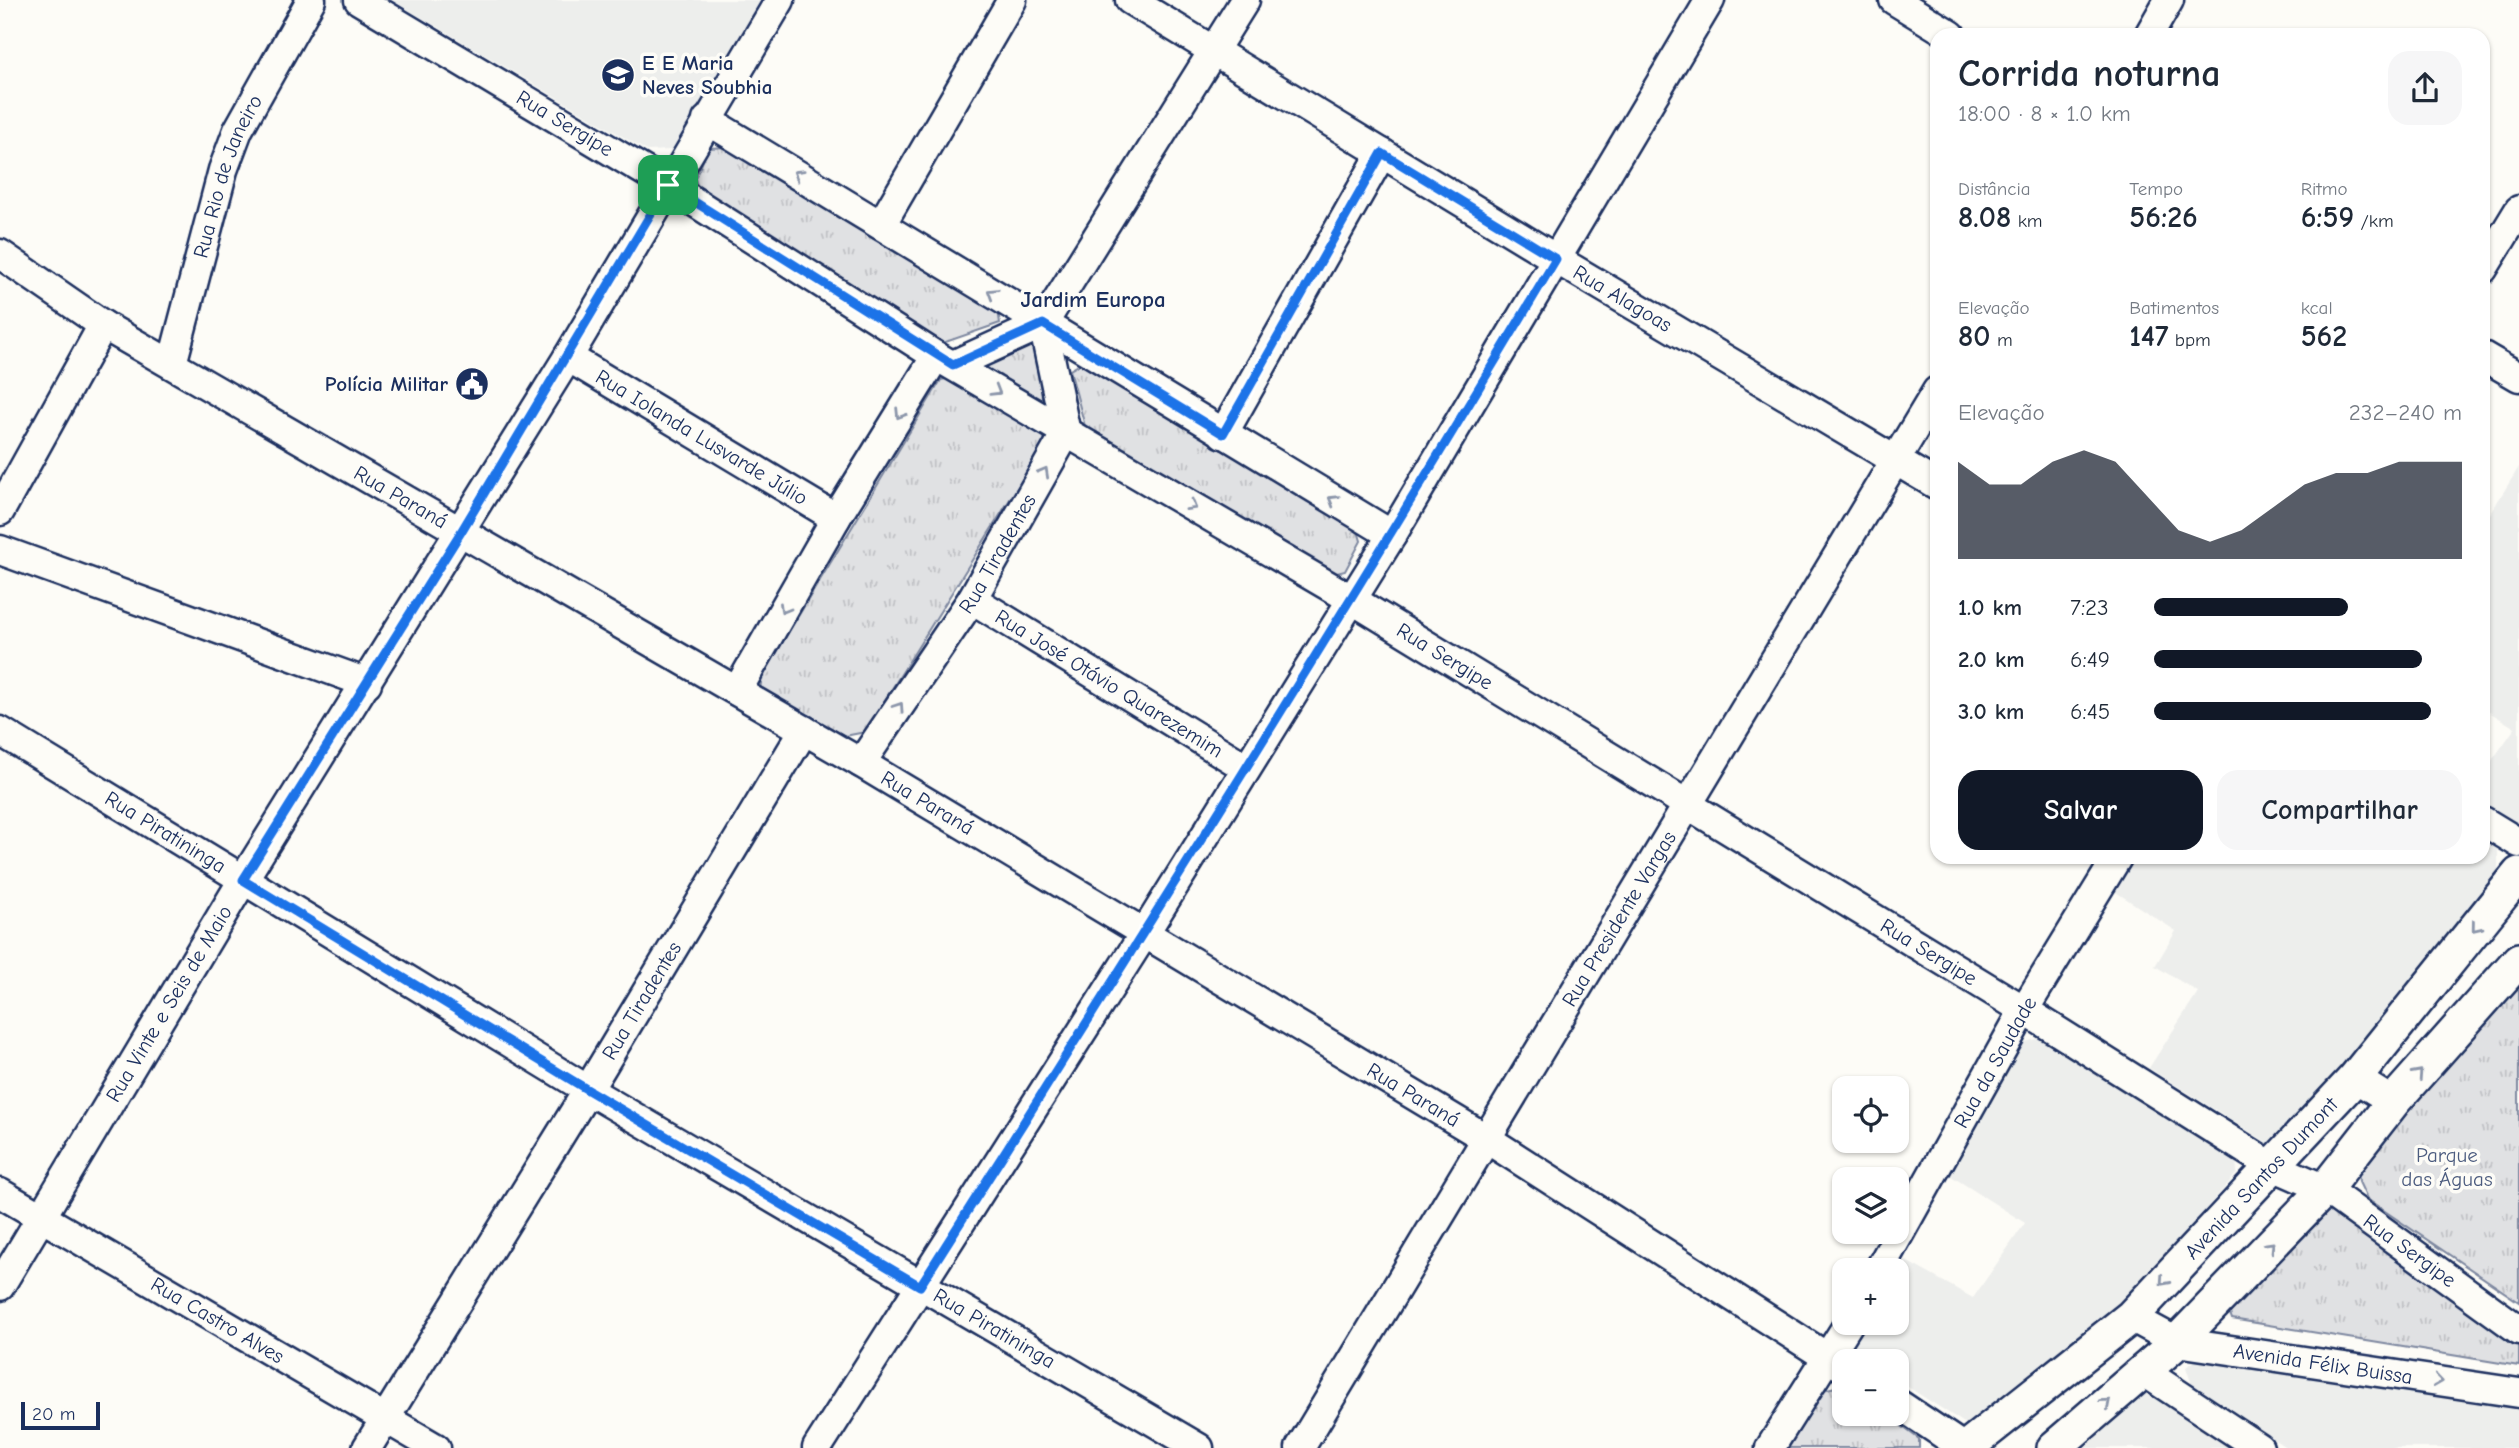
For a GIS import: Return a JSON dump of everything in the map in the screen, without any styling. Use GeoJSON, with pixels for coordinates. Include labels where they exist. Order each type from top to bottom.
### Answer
{"type":"FeatureCollection","features":[{"type":"Feature","properties":{"kind":"street","name":"Rua Rio de Janeiro"},"geometry":{"type":"LineString","coordinates":[[172,364],[223,170],[238,130],[311,0]]}},
{"type":"Feature","properties":{"kind":"street","name":"Rua Sergipe"},"geometry":{"type":"LineString","coordinates":[[359,0],[668,185],[1066,433],[1352,599],[2024,1010],[2270,1165],[2325,1189],[2519,1330]]}},
{"type":"Feature","properties":{"kind":"street","name":"Rua Vinte e Seis de Maio"},"geometry":{"type":"LineString","coordinates":[[0,1286],[243,880],[568,357],[780,0]]}},
{"type":"Feature","properties":{"kind":"street"},"geometry":{"type":"LineString","coordinates":[[881,225],[1012,0]]}},
{"type":"Feature","properties":{"kind":"street","name":"Rua Alagoas"},"geometry":{"type":"LineString","coordinates":[[1130,0],[1556,259],[1930,481]]}},
{"type":"Feature","properties":{"kind":"street"},"geometry":{"type":"LineString","coordinates":[[737,691],[836,518],[945,360],[1043,324],[1245,0]]}},
{"type":"Feature","properties":{"kind":"street"},"geometry":{"type":"LineString","coordinates":[[817,1448],[1144,934],[1245,767],[1392,535],[1710,0]]}},
{"type":"Feature","properties":{"kind":"street"},"geometry":{"type":"LineString","coordinates":[[1894,0],[1940,28]]}},
{"type":"Feature","properties":{"kind":"street"},"geometry":{"type":"LineString","coordinates":[[2153,28],[2169,0]]}},
{"type":"Feature","properties":{"kind":"street"},"geometry":{"type":"LineString","coordinates":[[707,120],[1392,535]]}},
{"type":"Feature","properties":{"kind":"street"},"geometry":{"type":"LineString","coordinates":[[1223,434],[1382,153]]}},
{"type":"Feature","properties":{"kind":"street"},"geometry":{"type":"LineString","coordinates":[[2490,257],[2519,210]]}},
{"type":"Feature","properties":{"kind":"street","name":"Rua Paraná"},"geometry":{"type":"LineString","coordinates":[[0,254],[103,325],[861,763],[1488,1139],[1832,1360]]}},
{"type":"Feature","properties":{"kind":"street"},"geometry":{"type":"LineString","coordinates":[[1043,324],[1066,433]]}},
{"type":"Feature","properties":{"kind":"street"},"geometry":{"type":"LineString","coordinates":[[0,511],[9,477],[103,325]]}},
{"type":"Feature","properties":{"kind":"street","name":"Rua Iolanda Lusvarde Júlio"},"geometry":{"type":"LineString","coordinates":[[568,357],[836,518]]}},
{"type":"Feature","properties":{"kind":"street"},"geometry":{"type":"LineString","coordinates":[[2490,360],[2519,377]]}},
{"type":"Feature","properties":{"kind":"street","name":"Rua Presidente Vargas"},"geometry":{"type":"LineString","coordinates":[[1300,1448],[1930,403]]}},
{"type":"Feature","properties":{"kind":"street","name":"Rua Tiradentes"},"geometry":{"type":"LineString","coordinates":[[861,763],[972,599],[1066,433]]}},
{"type":"Feature","properties":{"kind":"street"},"geometry":{"type":"LineString","coordinates":[[0,550],[367,683]]}},
{"type":"Feature","properties":{"kind":"street","name":"Rua José Otávio Quarezemim"},"geometry":{"type":"LineString","coordinates":[[972,599],[1245,767]]}},
{"type":"Feature","properties":{"kind":"street","name":"Rua Tiradentes"},"geometry":{"type":"LineString","coordinates":[[367,1448],[588,1090],[803,730]]}},
{"type":"Feature","properties":{"kind":"street","name":"Rua Piratininga"},"geometry":{"type":"LineString","coordinates":[[0,732],[588,1090],[1199,1448]]}},
{"type":"Feature","properties":{"kind":"street"},"geometry":{"type":"LineString","coordinates":[[2490,825],[2519,843]]}},
{"type":"Feature","properties":{"kind":"street","name":"Rua da Saudade"},"geometry":{"type":"LineString","coordinates":[[1885,1258],[2024,1010],[2113,864]]}},
{"type":"Feature","properties":{"kind":"street","name":"Avenida Santos Dumont"},"geometry":{"type":"LineString","coordinates":[[1965,1448],[2131,1317],[2270,1165],[2355,1078],[2519,874]]}},
{"type":"Feature","properties":{"kind":"street"},"geometry":{"type":"LineString","coordinates":[[2054,1448],[2177,1342],[2325,1189],[2393,1102],[2519,960]]}},
{"type":"Feature","properties":{"kind":"street"},"geometry":{"type":"LineString","coordinates":[[2355,1078],[2393,1102]]}},
{"type":"Feature","properties":{"kind":"street","name":"Rua Castro Alves"},"geometry":{"type":"LineString","coordinates":[[0,1193],[436,1448]]}},
{"type":"Feature","properties":{"kind":"street","name":"Avenida Félix Buissa"},"geometry":{"type":"LineString","coordinates":[[2131,1317],[2177,1342],[2519,1393]]}},
{"type":"Feature","properties":{"kind":"street"},"geometry":{"type":"LineString","coordinates":[[1770,1448],[1832,1369]]}},
{"type":"Feature","properties":{"kind":"street"},"geometry":{"type":"LineString","coordinates":[[2143,1371],[2259,1448]]}},
{"type":"Feature","properties":{"kind":"street"},"geometry":{"type":"LineString","coordinates":[[1909,1411],[1965,1448]]}},
{"type":"Feature","properties":{"kind":"shaded area","name":"E E Maria Neves Soubhia"},"geometry":{"type":"Polygon","coordinates":[[[392,0],[761,0],[672,150],[647,151],[392,0]]]}},
{"type":"Feature","properties":{"kind":"shaded area"},"geometry":{"type":"Polygon","coordinates":[[[2519,467],[2519,825],[2490,807],[2490,763],[2515,728],[2490,712],[2490,514],[2519,467]]]}},
{"type":"Feature","properties":{"kind":"shaded area"},"geometry":{"type":"Polygon","coordinates":[[[2490,845],[2498,850],[2498,873],[2339,1069],[2271,1145],[2149,1068],[2198,992],[2155,966],[2176,931],[2111,889],[2127,864],[2490,864],[2490,845]]]}},
{"type":"Feature","properties":{"kind":"shaded area"},"geometry":{"type":"Polygon","coordinates":[[[2045,1037],[2236,1157],[2237,1173],[2119,1309],[1980,1422],[1966,1424],[1909,1388],[1909,1349],[1856,1349],[1853,1336],[1909,1335],[1909,1263],[1973,1298],[2025,1223],[1948,1174],[2025,1042],[2045,1037]]]}},
{"type":"Feature","properties":{"kind":"shaded area"},"geometry":{"type":"Polygon","coordinates":[[[2205,1354],[2519,1396],[2519,1448],[2287,1448],[2192,1385],[2186,1367],[2205,1354]]]}},
{"type":"Feature","properties":{"kind":"shaded area"},"geometry":{"type":"Polygon","coordinates":[[[2135,1389],[2151,1389],[2240,1448],[2069,1448],[2135,1389]]]}},
{"type":"Feature","properties":{"kind":"green space"},"geometry":{"type":"Polygon","coordinates":[[[727,147],[998,310],[1000,323],[940,344],[700,196],[695,178],[709,148],[727,147]]]}},
{"type":"Feature","properties":{"kind":"green space"},"geometry":{"type":"Polygon","coordinates":[[[1036,343],[1042,398],[1037,405],[981,366],[1036,343]]]}},
{"type":"Feature","properties":{"kind":"green space"},"geometry":{"type":"Polygon","coordinates":[[[1082,363],[1356,524],[1361,541],[1345,571],[1329,575],[1087,434],[1070,370],[1082,363]]]}},
{"type":"Feature","properties":{"kind":"green space"},"geometry":{"type":"Polygon","coordinates":[[[955,377],[1043,429],[1045,443],[865,732],[845,736],[760,690],[762,676],[941,380],[955,377]]]}},
{"type":"Feature","properties":{"kind":"green space","name":"Parque das Águas"},"geometry":{"type":"Polygon","coordinates":[[[2519,977],[2519,1302],[2367,1199],[2359,1182],[2358,1164],[2519,977]]]}},
{"type":"Feature","properties":{"kind":"green space"},"geometry":{"type":"Polygon","coordinates":[[[2324,1210],[2334,1213],[2519,1336],[2519,1366],[2232,1319],[2228,1308],[2324,1210]]]}},
{"type":"Feature","properties":{"kind":"green space"},"geometry":{"type":"Polygon","coordinates":[[[1832,1388],[1832,1426],[1901,1426],[1919,1439],[1919,1448],[1787,1448],[1823,1390],[1832,1388]]]}},
{"type":"Feature","properties":{"kind":"place","name":"E E Maria Neves Soubhia"},"geometry":{"type":"Point","coordinates":[618,75]}},
{"type":"Feature","properties":{"kind":"place","name":"Polícia Militar"},"geometry":{"type":"Point","coordinates":[472,384]}},
{"type":"Feature","properties":{"kind":"district","name":"Jardim Europa"},"geometry":{"type":"Point","coordinates":[1093,299]}},
{"type":"Feature","properties":{"kind":"route"},"geometry":{"type":"LineString","coordinates":[[1382,153],[1556,259],[1392,535],[1245,767],[1144,934],[920,1286],[588,1090],[243,880],[461,532],[568,357],[668,185],[953,365],[1043,324],[1223,434],[1382,153]]}}]}
